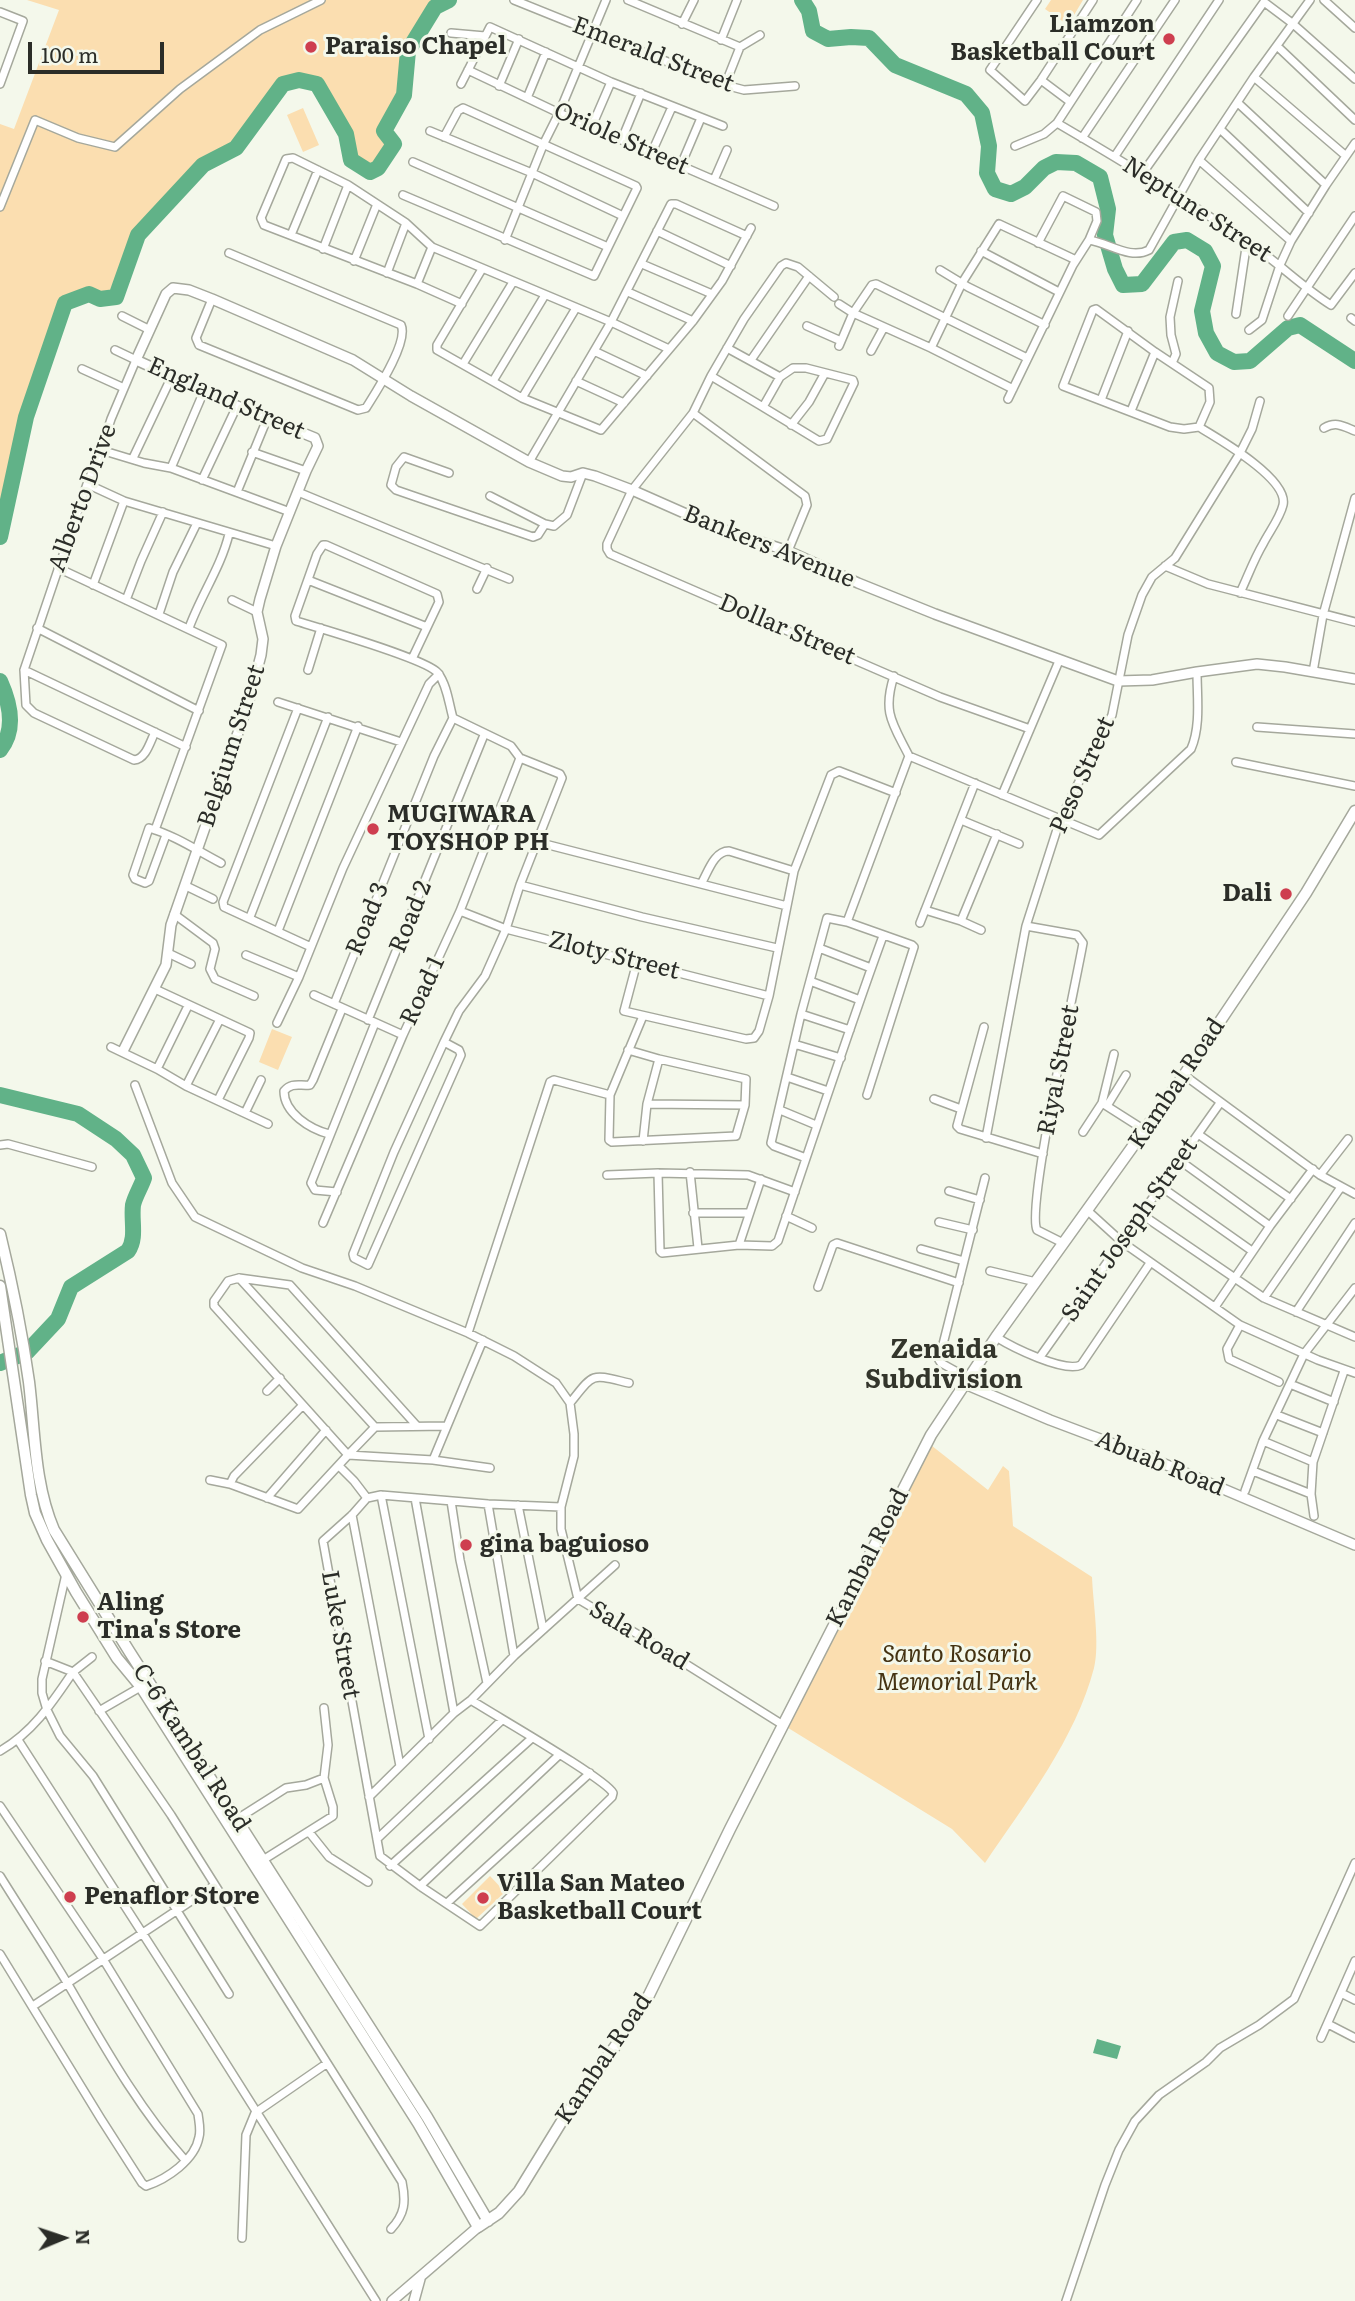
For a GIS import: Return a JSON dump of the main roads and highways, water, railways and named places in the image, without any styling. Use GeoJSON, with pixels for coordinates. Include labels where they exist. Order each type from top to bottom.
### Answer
{"type":"FeatureCollection","features":[{"type":"Feature","properties":{"kind":"main road","name":"Kambal Road"},"geometry":{"type":"LineString","coordinates":[[483,2224],[508,2204],[519,2191],[565,2116],[649,1995],[931,1435],[996,1337],[1146,1131],[1306,893],[1355,811]]}},
{"type":"Feature","properties":{"kind":"main road","name":"C-6 Kambal Road"},"geometry":{"type":"LineString","coordinates":[[0,1234],[22,1326],[41,1486],[54,1530],[145,1684],[483,2224]]}},
{"type":"Feature","properties":{"kind":"main road","name":"C-6 Kambal Road"},"geometry":{"type":"LineString","coordinates":[[0,1286],[35,1513],[47,1540],[117,1658],[145,1684]]}},
{"type":"Feature","properties":{"kind":"main road","name":"C-6 Kambal Road"},"geometry":{"type":"LineString","coordinates":[[233,1822],[263,1860],[427,2117],[483,2224]]}},
{"type":"Feature","properties":{"kind":"waterway"},"geometry":{"type":"LineString","coordinates":[[0,537],[26,417],[65,303],[89,294],[100,299],[116,297],[138,235],[203,165],[236,148],[283,84],[299,80],[317,84],[346,134],[351,160],[370,172],[378,168],[394,144],[384,131],[404,95],[408,51],[435,7],[449,0]]}},
{"type":"Feature","properties":{"kind":"waterway"},"geometry":{"type":"LineString","coordinates":[[802,0],[809,11],[813,31],[828,39],[869,38],[895,65],[966,94],[982,113],[989,146],[987,173],[995,189],[1011,194],[1025,187],[1044,168],[1056,162],[1076,163],[1100,177],[1108,209],[1105,235],[1115,269],[1123,285],[1142,284],[1174,242],[1187,240],[1205,251],[1213,266],[1202,311],[1206,333],[1217,353],[1234,362],[1250,361],[1288,328],[1300,325],[1355,361]]}},
{"type":"Feature","properties":{"kind":"waterway"},"geometry":{"type":"LineString","coordinates":[[0,681],[10,716],[8,734],[0,750]]}},
{"type":"Feature","properties":{"kind":"waterway"},"geometry":{"type":"LineString","coordinates":[[0,1095],[78,1114],[116,1139],[133,1155],[144,1178],[133,1205],[133,1235],[128,1251],[71,1287],[58,1319],[27,1352],[0,1363]]}},
{"type":"Feature","properties":{"kind":"place","name":"Liamzon Basketball Court"},"geometry":{"type":"Point","coordinates":[1169,39]}},
{"type":"Feature","properties":{"kind":"place","name":"Paraiso Chapel"},"geometry":{"type":"Point","coordinates":[311,47]}},
{"type":"Feature","properties":{"kind":"place","name":"MUGIWARA TOYSHOP PH"},"geometry":{"type":"Point","coordinates":[373,829]}},
{"type":"Feature","properties":{"kind":"place","name":"Dali"},"geometry":{"type":"Point","coordinates":[1286,894]}},
{"type":"Feature","properties":{"kind":"place","name":"gina baguioso"},"geometry":{"type":"Point","coordinates":[466,1545]}},
{"type":"Feature","properties":{"kind":"place","name":"Aling Tina's Store"},"geometry":{"type":"Point","coordinates":[83,1617]}},
{"type":"Feature","properties":{"kind":"place","name":"Penaflor Store"},"geometry":{"type":"Point","coordinates":[70,1897]}},
{"type":"Feature","properties":{"kind":"place","name":"Villa San Mateo Basketball Court"},"geometry":{"type":"Point","coordinates":[483,1898]}},
{"type":"Feature","properties":{"kind":"district","name":"Zenaida Subdivision"},"geometry":{"type":"Point","coordinates":[944,1365]}},
{"type":"Feature","properties":{"kind":"park label","name":"Santo Rosario Memorial Park"},"geometry":{"type":"Point","coordinates":[957,1669]}}]}
